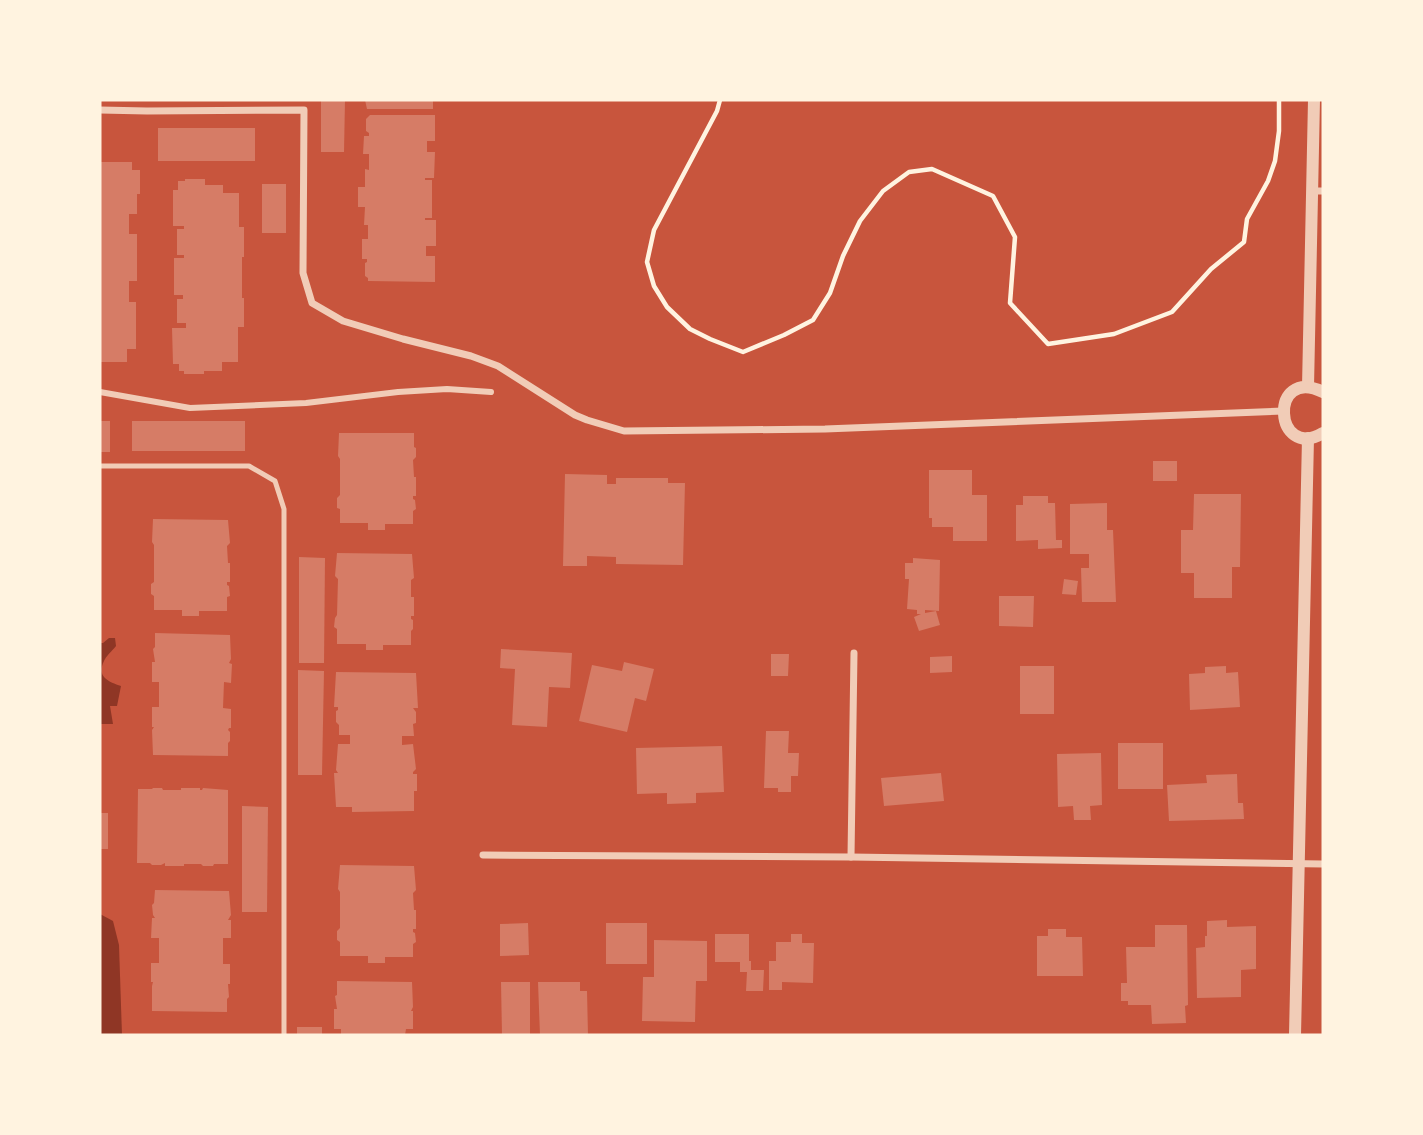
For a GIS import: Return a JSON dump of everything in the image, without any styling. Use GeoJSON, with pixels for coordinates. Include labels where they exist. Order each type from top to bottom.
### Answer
{"type":"FeatureCollection","features":[{"type":"Feature","properties":{"kind":"street"},"geometry":{"type":"LineString","coordinates":[[1308,387],[1318,191],[1314,100]]}},
{"type":"Feature","properties":{"kind":"street"},"geometry":{"type":"LineString","coordinates":[[100,110],[304,110],[303,273],[312,303],[343,321],[498,366],[575,415],[624,431],[839,428],[1283,411]]}},
{"type":"Feature","properties":{"kind":"street"},"geometry":{"type":"LineString","coordinates":[[1323,392],[1308,387],[1297,390],[1285,401],[1283,411],[1286,425],[1297,435],[1308,438],[1323,433]]}},
{"type":"Feature","properties":{"kind":"street"},"geometry":{"type":"LineString","coordinates":[[100,392],[190,408],[306,402],[447,389],[492,392]]}},
{"type":"Feature","properties":{"kind":"street"},"geometry":{"type":"LineString","coordinates":[[1294,1035],[1308,438]]}},
{"type":"Feature","properties":{"kind":"street"},"geometry":{"type":"LineString","coordinates":[[851,857],[854,653]]}},
{"type":"Feature","properties":{"kind":"street"},"geometry":{"type":"LineString","coordinates":[[483,855],[1323,864]]}},
{"type":"Feature","properties":{"kind":"lane"},"geometry":{"type":"LineString","coordinates":[[100,466],[249,466],[275,481],[285,509],[284,1035]]}},
{"type":"Feature","properties":{"kind":"path"},"geometry":{"type":"LineString","coordinates":[[720,100],[717,111],[653,230],[647,262],[653,286],[667,307],[690,328],[743,352],[813,320],[830,293],[843,256],[860,221],[883,191],[909,172],[932,169],[993,196],[1015,237],[1010,303],[1048,344],[1114,334],[1172,312],[1211,269],[1244,242],[1247,219],[1268,181],[1275,161],[1279,100]]}},
{"type":"Feature","properties":{"kind":"shaded area"},"geometry":{"type":"Polygon","coordinates":[[[115,638],[116,646],[105,659],[103,675],[108,681],[121,686],[117,706],[110,706],[113,724],[101,724],[100,728],[100,643],[115,638]]]}},
{"type":"Feature","properties":{"kind":"shaded area"},"geometry":{"type":"Polygon","coordinates":[[[100,914],[113,921],[119,945],[122,1035],[100,1035],[100,914]]]}},
{"type":"Feature","properties":{"kind":"building"},"geometry":{"type":"Polygon","coordinates":[[[321,100],[345,100],[344,152],[321,152],[321,100]]]}},
{"type":"Feature","properties":{"kind":"building"},"geometry":{"type":"Polygon","coordinates":[[[365,100],[433,100],[433,109],[367,109],[365,100]]]}},
{"type":"Feature","properties":{"kind":"building"},"geometry":{"type":"Polygon","coordinates":[[[370,115],[435,115],[435,141],[427,141],[427,152],[435,152],[434,178],[425,178],[432,180],[432,218],[425,220],[436,220],[436,246],[426,246],[426,256],[435,256],[435,282],[368,281],[365,276],[367,259],[362,259],[362,239],[368,239],[368,225],[364,225],[365,207],[358,207],[358,187],[365,187],[365,169],[369,170],[369,154],[363,154],[364,136],[369,136],[366,119],[370,115]]]}},
{"type":"Feature","properties":{"kind":"building"},"geometry":{"type":"Polygon","coordinates":[[[158,128],[255,128],[255,161],[158,161],[158,128]]]}},
{"type":"Feature","properties":{"kind":"building"},"geometry":{"type":"Polygon","coordinates":[[[100,162],[132,162],[132,170],[140,170],[137,214],[129,214],[129,234],[137,234],[137,281],[129,281],[129,302],[136,302],[136,349],[127,349],[127,362],[100,362],[100,162]]]}},
{"type":"Feature","properties":{"kind":"building"},"geometry":{"type":"Polygon","coordinates":[[[205,179],[205,185],[223,185],[223,193],[239,193],[239,227],[244,227],[244,327],[238,327],[238,362],[222,362],[222,371],[204,371],[204,374],[184,374],[184,371],[179,371],[179,364],[173,364],[172,328],[186,328],[186,323],[177,323],[177,299],[183,299],[183,295],[174,295],[174,258],[184,258],[184,255],[177,255],[177,229],[184,229],[184,226],[173,226],[173,190],[178,190],[178,181],[205,179]]]}},
{"type":"Feature","properties":{"kind":"building"},"geometry":{"type":"Polygon","coordinates":[[[262,184],[286,184],[286,233],[262,233],[262,184]]]}},
{"type":"Feature","properties":{"kind":"building"},"geometry":{"type":"Polygon","coordinates":[[[100,421],[110,421],[110,452],[100,452],[100,421]]]}},
{"type":"Feature","properties":{"kind":"building"},"geometry":{"type":"Polygon","coordinates":[[[132,421],[245,421],[245,451],[132,451],[132,421]]]}},
{"type":"Feature","properties":{"kind":"building"},"geometry":{"type":"Polygon","coordinates":[[[339,433],[414,433],[416,496],[413,496],[413,499],[416,509],[413,511],[413,524],[385,524],[385,530],[368,530],[368,523],[340,523],[340,509],[337,508],[337,498],[340,495],[339,433]]]}},
{"type":"Feature","properties":{"kind":"building"},"geometry":{"type":"Polygon","coordinates":[[[1153,461],[1177,461],[1177,481],[1153,481],[1153,461]]]}},
{"type":"Feature","properties":{"kind":"building"},"geometry":{"type":"Polygon","coordinates":[[[929,470],[972,470],[972,495],[987,495],[987,541],[953,541],[953,527],[932,527],[932,518],[929,518],[929,470]]]}},
{"type":"Feature","properties":{"kind":"building"},"geometry":{"type":"Polygon","coordinates":[[[565,474],[607,475],[607,484],[616,484],[616,478],[668,478],[668,483],[685,483],[683,565],[616,564],[616,557],[587,556],[587,566],[563,566],[565,474]]]}},
{"type":"Feature","properties":{"kind":"building"},"geometry":{"type":"Polygon","coordinates":[[[1194,494],[1241,494],[1240,567],[1232,567],[1232,598],[1194,598],[1194,573],[1181,573],[1181,530],[1193,530],[1194,494]]]}},
{"type":"Feature","properties":{"kind":"building"},"geometry":{"type":"Polygon","coordinates":[[[1023,496],[1048,496],[1048,503],[1055,503],[1056,540],[1062,540],[1062,548],[1038,549],[1038,540],[1016,541],[1016,505],[1023,505],[1023,496]]]}},
{"type":"Feature","properties":{"kind":"building"},"geometry":{"type":"Polygon","coordinates":[[[1107,503],[1107,530],[1113,530],[1116,602],[1082,602],[1081,568],[1089,568],[1089,554],[1070,554],[1070,504],[1107,503]]]}},
{"type":"Feature","properties":{"kind":"building"},"geometry":{"type":"Polygon","coordinates":[[[153,519],[228,520],[230,582],[227,582],[227,585],[230,596],[227,597],[227,611],[199,611],[199,616],[182,616],[182,610],[154,610],[154,596],[151,594],[151,584],[154,582],[153,519]]]}},
{"type":"Feature","properties":{"kind":"building"},"geometry":{"type":"Polygon","coordinates":[[[337,553],[412,554],[414,578],[411,580],[411,597],[414,597],[414,616],[411,616],[411,645],[383,645],[383,650],[366,650],[366,644],[337,644],[337,629],[334,627],[337,615],[337,553]]]}},
{"type":"Feature","properties":{"kind":"building"},"geometry":{"type":"Polygon","coordinates":[[[299,557],[325,558],[324,663],[299,663],[299,557]]]}},
{"type":"Feature","properties":{"kind":"building"},"geometry":{"type":"Polygon","coordinates":[[[913,558],[940,560],[939,611],[925,610],[925,613],[936,611],[940,625],[919,631],[914,617],[921,614],[917,614],[917,610],[907,609],[909,579],[905,579],[905,563],[913,563],[913,558]]]}},
{"type":"Feature","properties":{"kind":"building"},"geometry":{"type":"Polygon","coordinates":[[[1064,579],[1078,581],[1076,595],[1062,594],[1064,579]]]}},
{"type":"Feature","properties":{"kind":"building"},"geometry":{"type":"Polygon","coordinates":[[[999,596],[1034,596],[1033,627],[999,626],[999,596]]]}},
{"type":"Feature","properties":{"kind":"building"},"geometry":{"type":"Polygon","coordinates":[[[155,633],[230,635],[231,683],[224,682],[223,708],[231,709],[228,756],[153,755],[152,707],[159,707],[159,682],[152,682],[155,633]]]}},
{"type":"Feature","properties":{"kind":"building"},"geometry":{"type":"Polygon","coordinates":[[[501,649],[572,653],[570,688],[549,687],[547,727],[512,725],[515,669],[500,668],[501,649]]]}},
{"type":"Feature","properties":{"kind":"building"},"geometry":{"type":"Polygon","coordinates":[[[771,654],[789,654],[788,676],[771,676],[771,654]]]}},
{"type":"Feature","properties":{"kind":"building"},"geometry":{"type":"Polygon","coordinates":[[[952,656],[952,672],[930,673],[930,657],[952,656]]]}},
{"type":"Feature","properties":{"kind":"building"},"geometry":{"type":"Polygon","coordinates":[[[624,662],[654,669],[646,701],[635,698],[627,732],[579,721],[592,665],[622,671],[624,662]]]}},
{"type":"Feature","properties":{"kind":"building"},"geometry":{"type":"Polygon","coordinates":[[[1020,666],[1054,666],[1054,714],[1020,714],[1020,666]]]}},
{"type":"Feature","properties":{"kind":"building"},"geometry":{"type":"Polygon","coordinates":[[[1226,666],[1226,673],[1238,672],[1240,707],[1190,710],[1189,674],[1205,673],[1205,667],[1226,666]]]}},
{"type":"Feature","properties":{"kind":"building"},"geometry":{"type":"Polygon","coordinates":[[[298,670],[324,671],[322,775],[298,775],[298,670]]]}},
{"type":"Feature","properties":{"kind":"building"},"geometry":{"type":"Polygon","coordinates":[[[336,672],[416,673],[418,708],[413,708],[416,712],[414,736],[402,736],[402,745],[413,744],[416,769],[413,774],[417,774],[414,811],[352,812],[352,807],[336,807],[334,773],[338,773],[338,744],[350,744],[350,735],[339,735],[339,725],[336,722],[336,672]]]}},
{"type":"Feature","properties":{"kind":"building"},"geometry":{"type":"Polygon","coordinates":[[[766,731],[789,731],[788,753],[799,753],[798,776],[791,776],[791,792],[764,788],[766,731]]]}},
{"type":"Feature","properties":{"kind":"building"},"geometry":{"type":"Polygon","coordinates":[[[1118,743],[1163,743],[1163,789],[1118,789],[1118,743]]]}},
{"type":"Feature","properties":{"kind":"building"},"geometry":{"type":"Polygon","coordinates":[[[722,746],[724,792],[696,793],[696,803],[667,804],[667,793],[637,794],[636,748],[722,746]]]}},
{"type":"Feature","properties":{"kind":"building"},"geometry":{"type":"Polygon","coordinates":[[[1101,753],[1102,805],[1090,806],[1091,820],[1074,820],[1073,806],[1058,807],[1057,754],[1101,753]]]}},
{"type":"Feature","properties":{"kind":"building"},"geometry":{"type":"Polygon","coordinates":[[[941,773],[944,801],[884,806],[881,778],[941,773]]]}},
{"type":"Feature","properties":{"kind":"building"},"geometry":{"type":"Polygon","coordinates":[[[1237,774],[1238,803],[1243,803],[1244,819],[1169,821],[1167,785],[1207,783],[1206,775],[1237,774]]]}},
{"type":"Feature","properties":{"kind":"building"},"geometry":{"type":"Polygon","coordinates":[[[138,789],[228,790],[228,864],[165,866],[165,863],[137,863],[138,789]]]}},
{"type":"Feature","properties":{"kind":"building"},"geometry":{"type":"Polygon","coordinates":[[[242,806],[268,807],[267,912],[242,912],[242,806]]]}},
{"type":"Feature","properties":{"kind":"building"},"geometry":{"type":"Polygon","coordinates":[[[100,813],[108,813],[108,849],[100,849],[100,813]]]}},
{"type":"Feature","properties":{"kind":"building"},"geometry":{"type":"Polygon","coordinates":[[[340,865],[414,866],[416,929],[413,929],[413,932],[416,942],[413,944],[413,957],[385,957],[385,963],[368,963],[368,956],[340,956],[337,931],[340,928],[340,865]]]}},
{"type":"Feature","properties":{"kind":"building"},"geometry":{"type":"Polygon","coordinates":[[[155,890],[229,891],[231,915],[228,920],[231,920],[231,938],[223,938],[223,964],[230,964],[227,1012],[152,1011],[151,963],[159,963],[159,938],[151,938],[152,918],[155,918],[152,905],[155,890]]]}},
{"type":"Feature","properties":{"kind":"building"},"geometry":{"type":"Polygon","coordinates":[[[1227,920],[1227,927],[1256,926],[1256,969],[1241,970],[1241,997],[1197,998],[1196,948],[1205,947],[1207,921],[1227,920]]]}},
{"type":"Feature","properties":{"kind":"building"},"geometry":{"type":"Polygon","coordinates":[[[528,923],[529,955],[500,956],[500,924],[528,923]]]}},
{"type":"Feature","properties":{"kind":"building"},"geometry":{"type":"Polygon","coordinates":[[[606,923],[647,923],[647,964],[606,964],[606,923]]]}},
{"type":"Feature","properties":{"kind":"building"},"geometry":{"type":"Polygon","coordinates":[[[1155,925],[1187,925],[1186,1023],[1152,1024],[1151,1005],[1128,1005],[1128,1001],[1121,1001],[1121,983],[1127,983],[1126,947],[1155,947],[1155,925]]]}},
{"type":"Feature","properties":{"kind":"building"},"geometry":{"type":"Polygon","coordinates":[[[1048,929],[1066,929],[1066,937],[1082,937],[1083,976],[1037,976],[1037,936],[1048,936],[1048,929]]]}},
{"type":"Feature","properties":{"kind":"building"},"geometry":{"type":"Polygon","coordinates":[[[715,934],[749,934],[751,970],[764,970],[763,991],[746,991],[747,972],[740,972],[740,962],[715,962],[715,934]]]}},
{"type":"Feature","properties":{"kind":"building"},"geometry":{"type":"Polygon","coordinates":[[[791,934],[802,934],[802,943],[814,943],[813,983],[782,982],[782,990],[769,990],[769,961],[776,961],[776,942],[791,942],[791,934]]]}},
{"type":"Feature","properties":{"kind":"building"},"geometry":{"type":"Polygon","coordinates":[[[654,940],[707,941],[707,981],[696,981],[695,1022],[642,1021],[643,977],[654,977],[654,940]]]}},
{"type":"Feature","properties":{"kind":"building"},"geometry":{"type":"Polygon","coordinates":[[[337,981],[412,982],[413,1029],[406,1029],[405,1035],[341,1035],[341,1029],[334,1029],[337,981]]]}},
{"type":"Feature","properties":{"kind":"building"},"geometry":{"type":"Polygon","coordinates":[[[501,982],[530,982],[530,1035],[502,1035],[501,982]]]}},
{"type":"Feature","properties":{"kind":"building"},"geometry":{"type":"Polygon","coordinates":[[[538,982],[580,982],[580,991],[587,991],[588,1035],[540,1035],[538,982]]]}},
{"type":"Feature","properties":{"kind":"building"},"geometry":{"type":"Polygon","coordinates":[[[297,1027],[322,1027],[322,1035],[297,1035],[297,1027]]]}}]}
